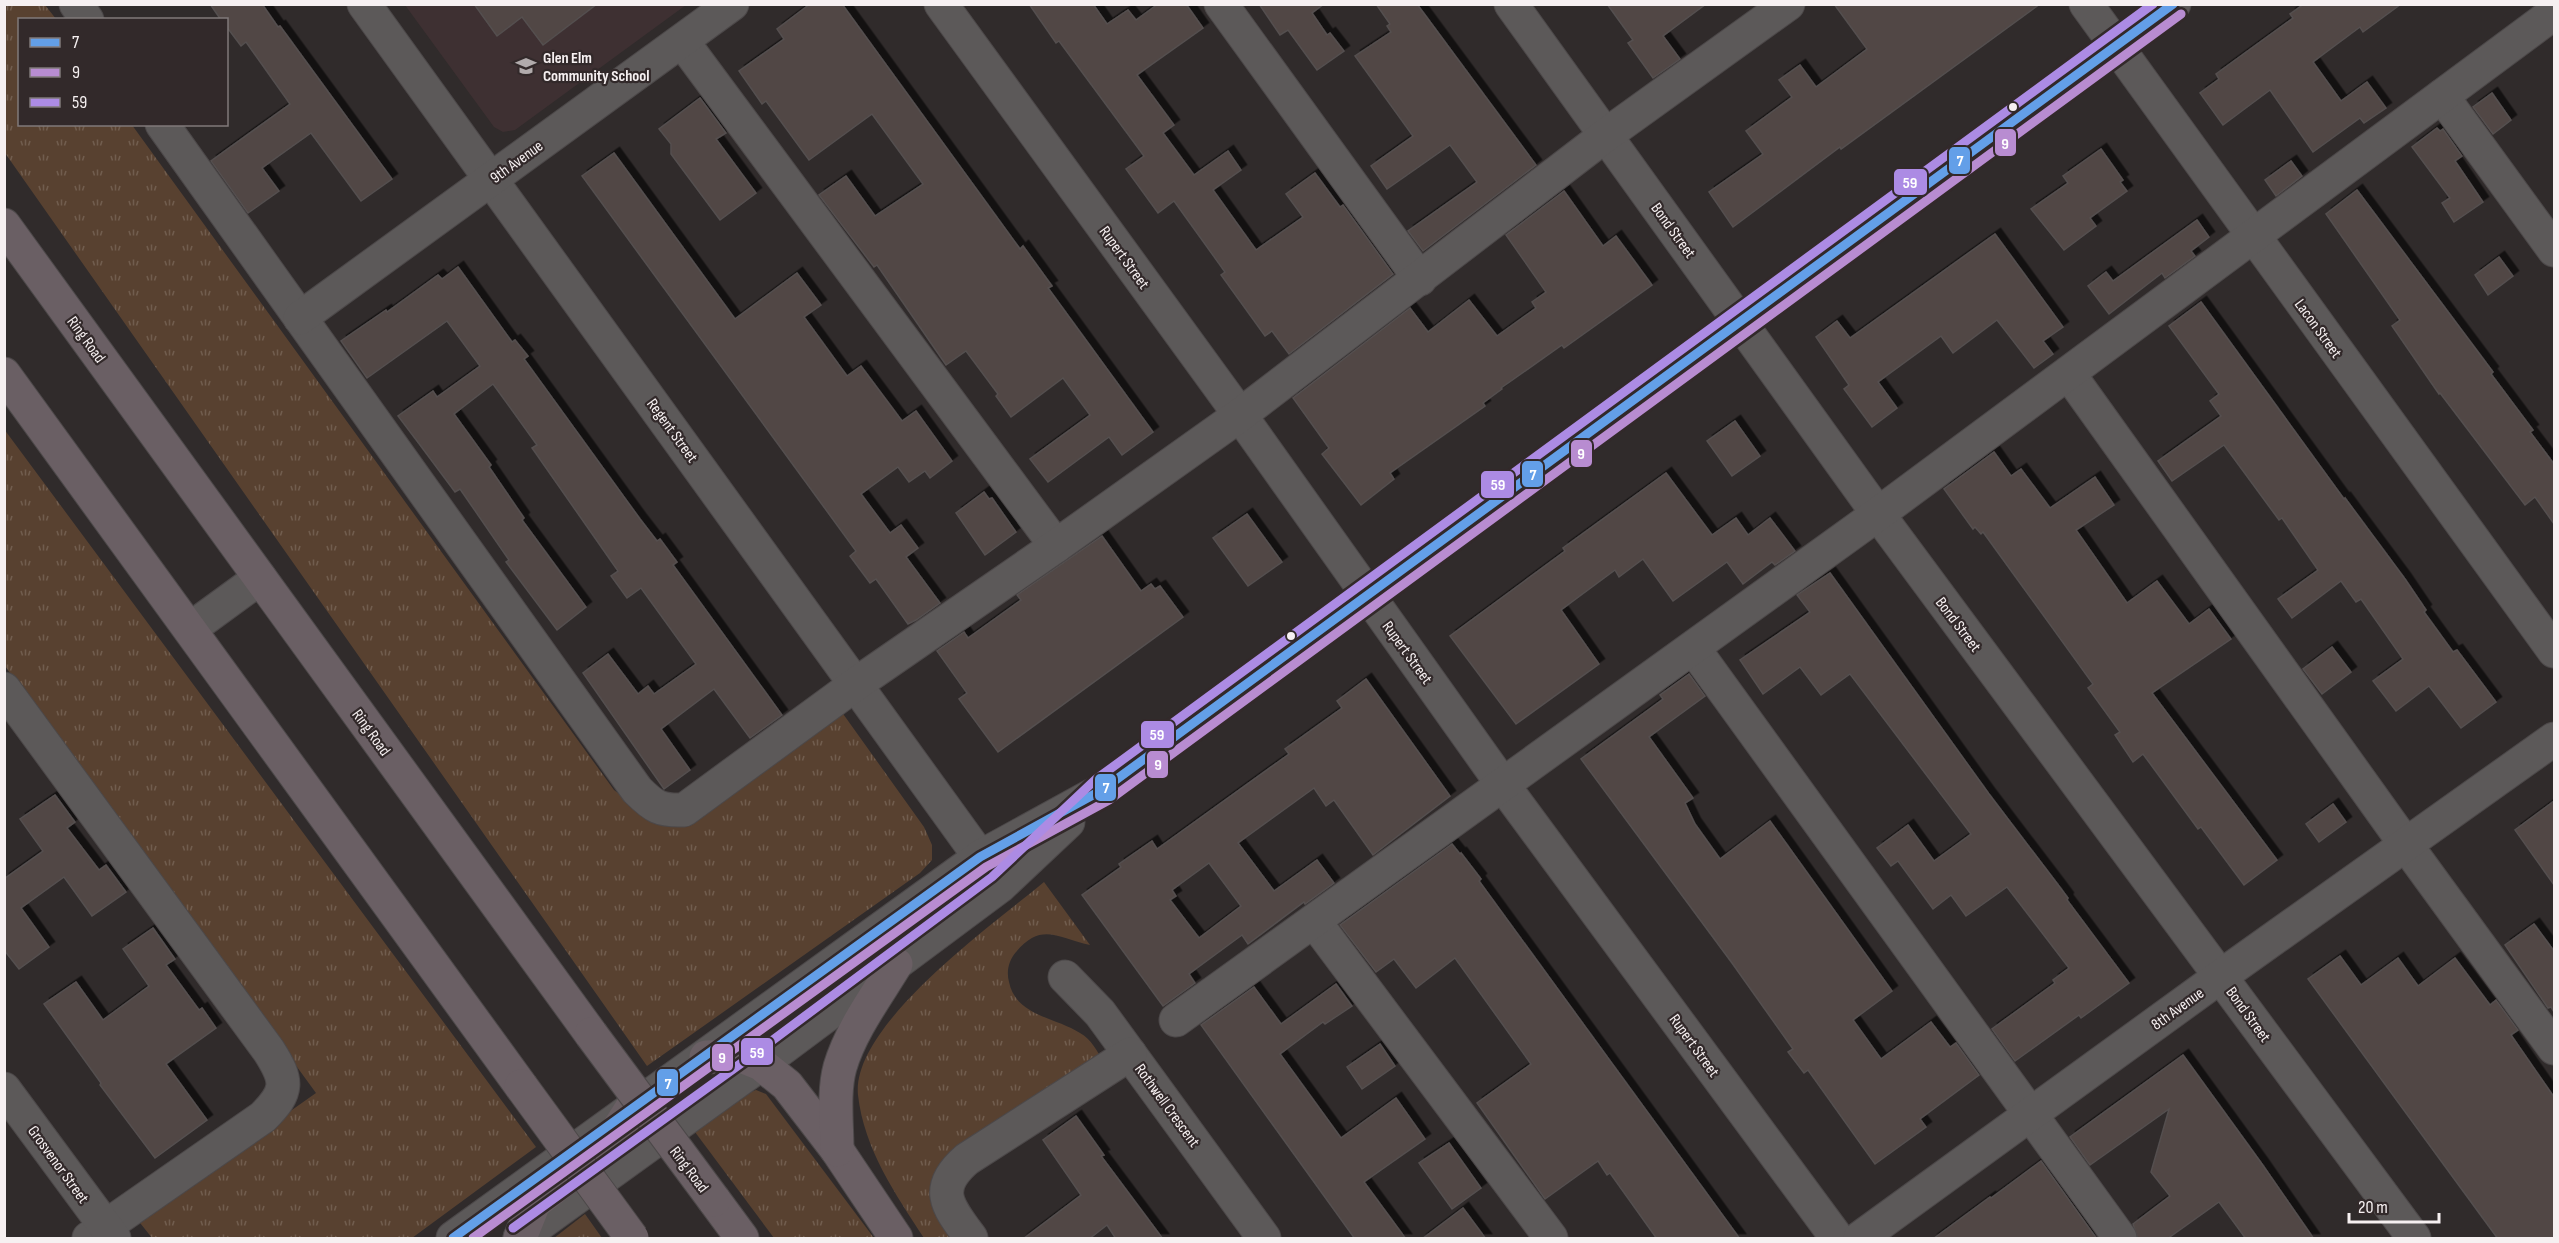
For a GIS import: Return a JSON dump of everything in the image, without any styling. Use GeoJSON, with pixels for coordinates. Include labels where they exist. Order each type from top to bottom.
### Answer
{"type":"FeatureCollection","features":[{"type":"Feature","properties":{"kind":"highway","name":"Ring Road"},"geometry":{"type":"LineString","coordinates":[[4,225],[742,1239]]}},
{"type":"Feature","properties":{"kind":"highway"},"geometry":{"type":"LineString","coordinates":[[4,374],[632,1239]]}},
{"type":"Feature","properties":{"kind":"highway"},"geometry":{"type":"LineString","coordinates":[[837,1150],[837,1099],[840,1068],[853,1035],[896,964]]}},
{"type":"Feature","properties":{"kind":"highway"},"geometry":{"type":"LineString","coordinates":[[706,1057],[741,1056],[761,1064],[787,1085],[837,1150],[896,1239]]}},
{"type":"Feature","properties":{"kind":"highway"},"geometry":{"type":"LineString","coordinates":[[520,1239],[534,1203],[607,1148],[631,1109]]}},
{"type":"Feature","properties":{"kind":"street"},"geometry":{"type":"LineString","coordinates":[[76,4],[86,18]]}},
{"type":"Feature","properties":{"kind":"street","name":"Regent Street"},"geometry":{"type":"LineString","coordinates":[[364,4],[980,857]]}},
{"type":"Feature","properties":{"kind":"street","name":"9th Avenue"},"geometry":{"type":"LineString","coordinates":[[300,318],[732,4]]}},
{"type":"Feature","properties":{"kind":"street","name":"Rupert Street"},"geometry":{"type":"LineString","coordinates":[[940,4],[1240,415],[1503,785],[1837,1239]]}},
{"type":"Feature","properties":{"kind":"street"},"geometry":{"type":"LineString","coordinates":[[1221,4],[1420,279]]}},
{"type":"Feature","properties":{"kind":"street","name":"Bond Street"},"geometry":{"type":"LineString","coordinates":[[1511,4],[1878,514],[2414,1239]]}},
{"type":"Feature","properties":{"kind":"street"},"geometry":{"type":"LineString","coordinates":[[163,126],[637,790],[651,804],[666,811],[684,810],[856,684],[1240,415],[1606,135],[1788,4]]}},
{"type":"Feature","properties":{"kind":"street","name":"Lacon Street"},"geometry":{"type":"LineString","coordinates":[[2086,4],[2554,651]]}},
{"type":"Feature","properties":{"kind":"street"},"geometry":{"type":"LineString","coordinates":[[520,1239],[761,1064],[1000,886],[1102,790],[2174,4]]}},
{"type":"Feature","properties":{"kind":"street"},"geometry":{"type":"LineString","coordinates":[[1176,1020],[1694,649],[2069,374],[2554,13]]}},
{"type":"Feature","properties":{"kind":"street"},"geometry":{"type":"LineString","coordinates":[[682,41],[1056,546]]}},
{"type":"Feature","properties":{"kind":"street"},"geometry":{"type":"LineString","coordinates":[[2442,96],[2554,250]]}},
{"type":"Feature","properties":{"kind":"street"},"geometry":{"type":"LineString","coordinates":[[2069,374],[2554,1048]]}},
{"type":"Feature","properties":{"kind":"street"},"geometry":{"type":"LineString","coordinates":[[190,629],[260,578]]}},
{"type":"Feature","properties":{"kind":"street"},"geometry":{"type":"LineString","coordinates":[[1694,649],[2120,1239]]}},
{"type":"Feature","properties":{"kind":"street"},"geometry":{"type":"LineString","coordinates":[[4,689],[281,1071],[284,1088],[278,1102],[263,1117],[103,1235]]}},
{"type":"Feature","properties":{"kind":"street","name":"8th Avenue"},"geometry":{"type":"LineString","coordinates":[[1860,1239],[2221,976],[2554,739]]}},
{"type":"Feature","properties":{"kind":"street"},"geometry":{"type":"LineString","coordinates":[[453,1239],[980,857],[1102,790]]}},
{"type":"Feature","properties":{"kind":"street"},"geometry":{"type":"LineString","coordinates":[[1314,921],[1551,1239]]}},
{"type":"Feature","properties":{"kind":"street","name":"Rothwell Crescent"},"geometry":{"type":"LineString","coordinates":[[1065,977],[1100,1013],[1264,1239]]}},
{"type":"Feature","properties":{"kind":"street"},"geometry":{"type":"LineString","coordinates":[[971,1239],[953,1214],[946,1196],[947,1183],[955,1169],[1130,1054]]}},
{"type":"Feature","properties":{"kind":"street","name":"Grosvenor Street"},"geometry":{"type":"LineString","coordinates":[[4,1089],[103,1235]]}},
{"type":"Feature","properties":{"kind":"shaded area","name":"Glen Elm Community School"},"geometry":{"type":"Polygon","coordinates":[[[405,5],[686,5],[515,130],[503,132],[494,127],[405,5]]]}},
{"type":"Feature","properties":{"kind":"green space"},"geometry":{"type":"Polygon","coordinates":[[[4,5],[45,5],[55,18],[18,18],[18,126],[133,126],[614,790],[650,818],[841,711],[924,827],[932,845],[932,860],[920,873],[647,1066],[5,153],[4,5]]]}},
{"type":"Feature","properties":{"kind":"green space"},"geometry":{"type":"Polygon","coordinates":[[[4,429],[536,1147],[412,1238],[152,1238],[137,1219],[316,1093],[5,666],[4,429]]]}},
{"type":"Feature","properties":{"kind":"green space"},"geometry":{"type":"Polygon","coordinates":[[[1044,882],[1090,945],[1060,936],[1034,937],[1016,952],[1012,959],[1008,970],[1009,982],[1013,993],[1028,1009],[1087,1038],[1103,1061],[951,1161],[962,1238],[924,1238],[883,1171],[867,1134],[858,1095],[862,1067],[877,1038],[901,1008],[930,978],[961,949],[1044,882]]]}},
{"type":"Feature","properties":{"kind":"green space"},"geometry":{"type":"Polygon","coordinates":[[[756,1090],[766,1094],[874,1238],[774,1238],[695,1132],[746,1094],[756,1090]]]}},
{"type":"Feature","properties":{"kind":"green space"},"geometry":{"type":"Polygon","coordinates":[[[585,1214],[602,1238],[554,1238],[585,1214]]]}},
{"type":"Feature","properties":{"kind":"building"},"geometry":{"type":"Polygon","coordinates":[[[210,4],[262,4],[392,179],[361,201],[311,133],[262,168],[279,191],[248,213],[211,161],[290,104],[246,42],[241,46],[228,29],[228,18],[220,18],[210,4]]]}},
{"type":"Feature","properties":{"kind":"building"},"geometry":{"type":"Polygon","coordinates":[[[474,4],[597,4],[543,45],[522,17],[497,36],[474,4]]]}},
{"type":"Feature","properties":{"kind":"building"},"geometry":{"type":"Polygon","coordinates":[[[810,4],[842,4],[1020,249],[1023,246],[1052,286],[1048,288],[1153,432],[1122,455],[1109,437],[1048,482],[1030,459],[1090,415],[1063,378],[1011,417],[996,396],[998,394],[966,351],[946,365],[877,265],[874,267],[819,195],[846,176],[875,216],[923,184],[872,114],[809,160],[766,101],[762,104],[739,71],[784,39],[777,29],[810,4]]]}},
{"type":"Feature","properties":{"kind":"building"},"geometry":{"type":"Polygon","coordinates":[[[1029,4],[1093,4],[1107,24],[1128,10],[1136,20],[1158,4],[1186,4],[1203,28],[1137,75],[1174,125],[1163,133],[1194,175],[1228,151],[1241,170],[1213,190],[1256,250],[1303,217],[1286,194],[1315,173],[1340,207],[1343,205],[1393,274],[1289,354],[1272,331],[1265,336],[1221,275],[1225,272],[1174,201],[1158,213],[1126,169],[1144,156],[1059,41],[1056,43],[1029,4]]]}},
{"type":"Feature","properties":{"kind":"building"},"geometry":{"type":"Polygon","coordinates":[[[1259,4],[1324,4],[1312,13],[1327,35],[1330,33],[1344,51],[1317,70],[1288,30],[1280,35],[1259,4]]]}},
{"type":"Feature","properties":{"kind":"building"},"geometry":{"type":"Polygon","coordinates":[[[1376,4],[1417,4],[1536,165],[1423,251],[1408,231],[1477,182],[1450,145],[1387,189],[1371,166],[1413,136],[1355,56],[1391,32],[1387,26],[1390,24],[1376,4]]]}},
{"type":"Feature","properties":{"kind":"building"},"geometry":{"type":"Polygon","coordinates":[[[1607,4],[1706,4],[1663,36],[1680,59],[1653,78],[1628,43],[1633,40],[1607,4]]]}},
{"type":"Feature","properties":{"kind":"building"},"geometry":{"type":"Polygon","coordinates":[[[1834,4],[2040,4],[1841,149],[1840,147],[1733,227],[1709,192],[1763,154],[1746,131],[1792,97],[1779,80],[1800,65],[1816,87],[1867,49],[1834,4]]]}},
{"type":"Feature","properties":{"kind":"building"},"geometry":{"type":"Polygon","coordinates":[[[2304,4],[2401,4],[2363,32],[2360,27],[2313,62],[2341,101],[2367,82],[2386,108],[2364,123],[2360,118],[2313,152],[2270,90],[2223,125],[2200,93],[2219,79],[2216,74],[2293,18],[2290,14],[2304,4]]]}},
{"type":"Feature","properties":{"kind":"building"},"geometry":{"type":"Polygon","coordinates":[[[2492,93],[2511,120],[2493,134],[2473,107],[2492,93]]]}},
{"type":"Feature","properties":{"kind":"building"},"geometry":{"type":"Polygon","coordinates":[[[700,98],[726,133],[716,139],[756,193],[720,220],[671,154],[671,144],[659,129],[700,98]]]}},
{"type":"Feature","properties":{"kind":"building"},"geometry":{"type":"Polygon","coordinates":[[[2437,128],[2440,131],[2443,129],[2462,156],[2455,161],[2483,202],[2454,222],[2442,203],[2450,198],[2412,147],[2437,128]]]}},
{"type":"Feature","properties":{"kind":"building"},"geometry":{"type":"Polygon","coordinates":[[[2101,149],[2123,180],[2120,182],[2127,191],[2090,218],[2096,226],[2064,250],[2031,209],[2068,183],[2063,176],[2101,149]]]}},
{"type":"Feature","properties":{"kind":"building"},"geometry":{"type":"Polygon","coordinates":[[[614,153],[735,319],[797,273],[821,305],[804,317],[847,376],[861,366],[902,421],[916,411],[952,461],[930,478],[925,471],[909,482],[898,467],[861,494],[890,533],[901,525],[918,548],[906,557],[940,603],[916,620],[908,624],[876,579],[870,583],[850,556],[856,551],[582,176],[614,153]]]}},
{"type":"Feature","properties":{"kind":"building"},"geometry":{"type":"Polygon","coordinates":[[[2291,161],[2302,176],[2276,196],[2265,180],[2291,161]]]}},
{"type":"Feature","properties":{"kind":"building"},"geometry":{"type":"Polygon","coordinates":[[[2357,190],[2493,372],[2491,374],[2533,430],[2530,432],[2554,464],[2554,524],[2535,497],[2525,505],[2439,394],[2392,326],[2400,320],[2326,214],[2357,190]]]}},
{"type":"Feature","properties":{"kind":"building"},"geometry":{"type":"Polygon","coordinates":[[[1564,191],[1603,246],[1616,236],[1652,285],[1564,348],[1562,345],[1501,388],[1483,403],[1485,406],[1390,473],[1394,479],[1361,505],[1322,454],[1329,448],[1293,398],[1410,308],[1428,332],[1469,300],[1497,336],[1536,308],[1532,302],[1546,292],[1506,235],[1564,191]]]}},
{"type":"Feature","properties":{"kind":"building"},"geometry":{"type":"Polygon","coordinates":[[[2197,220],[2209,237],[2191,251],[2195,256],[2165,278],[2162,273],[2109,314],[2088,286],[2106,272],[2113,281],[2197,220]]]}},
{"type":"Feature","properties":{"kind":"building"},"geometry":{"type":"Polygon","coordinates":[[[1995,234],[2063,327],[2043,341],[2053,354],[2034,368],[1997,320],[1953,353],[1941,336],[1878,382],[1897,408],[1872,427],[1844,389],[1849,385],[1816,337],[1837,321],[1850,338],[1995,234]]]}},
{"type":"Feature","properties":{"kind":"building"},"geometry":{"type":"Polygon","coordinates":[[[2499,257],[2513,276],[2488,295],[2475,275],[2499,257]]]}},
{"type":"Feature","properties":{"kind":"building"},"geometry":{"type":"Polygon","coordinates":[[[458,267],[512,342],[515,340],[528,356],[524,359],[640,519],[657,541],[660,539],[677,562],[673,565],[782,715],[750,738],[714,689],[661,729],[690,770],[664,789],[583,673],[608,654],[638,694],[648,686],[654,694],[696,664],[641,588],[627,598],[611,576],[618,571],[532,448],[537,445],[493,384],[454,414],[491,465],[489,467],[524,518],[522,520],[586,607],[557,630],[506,562],[509,560],[460,489],[455,492],[398,416],[433,391],[437,397],[480,366],[447,321],[367,378],[341,341],[386,310],[387,312],[438,275],[442,279],[458,267]]]}},
{"type":"Feature","properties":{"kind":"building"},"geometry":{"type":"Polygon","coordinates":[[[2201,302],[2405,579],[2426,610],[2424,612],[2453,652],[2457,650],[2496,702],[2461,728],[2429,686],[2396,711],[2373,681],[2403,659],[2361,599],[2356,602],[2341,581],[2292,618],[2278,599],[2318,570],[2282,518],[2279,520],[2224,445],[2172,481],[2158,461],[2221,416],[2210,401],[2219,394],[2169,326],[2201,302]]]}},
{"type":"Feature","properties":{"kind":"building"},"geometry":{"type":"Polygon","coordinates":[[[1735,421],[1760,456],[1732,476],[1707,441],[1735,421]]]}},
{"type":"Feature","properties":{"kind":"building"},"geometry":{"type":"Polygon","coordinates":[[[1994,452],[2011,476],[2021,469],[2050,508],[2095,477],[2114,505],[2076,530],[2127,603],[2157,581],[2189,624],[2209,609],[2231,639],[2152,693],[2277,860],[2244,885],[2201,827],[2198,829],[2143,754],[2133,762],[2115,735],[2120,732],[2088,688],[2093,684],[1983,532],[1981,534],[1975,527],[1973,529],[1944,489],[1994,452]]]}},
{"type":"Feature","properties":{"kind":"building"},"geometry":{"type":"Polygon","coordinates":[[[1666,473],[1712,535],[1736,518],[1748,535],[1770,518],[1795,551],[1775,565],[1772,562],[1743,584],[1727,562],[1673,601],[1643,559],[1619,577],[1615,570],[1561,610],[1599,664],[1516,724],[1450,636],[1565,551],[1563,548],[1666,473]]]}},
{"type":"Feature","properties":{"kind":"building"},"geometry":{"type":"Polygon","coordinates":[[[984,492],[989,499],[992,498],[1016,532],[985,555],[956,513],[984,492]]]}},
{"type":"Feature","properties":{"kind":"building"},"geometry":{"type":"Polygon","coordinates":[[[1247,514],[1282,562],[1248,586],[1213,538],[1247,514]]]}},
{"type":"Feature","properties":{"kind":"building"},"geometry":{"type":"Polygon","coordinates":[[[1102,536],[1141,591],[1151,584],[1155,589],[1160,586],[1183,617],[998,752],[959,699],[967,693],[937,651],[964,632],[968,638],[1021,600],[1017,595],[1102,536]]]}},
{"type":"Feature","properties":{"kind":"building"},"geometry":{"type":"Polygon","coordinates":[[[1830,573],[2129,983],[2081,1018],[2079,1015],[2015,1061],[1992,1029],[2055,983],[2053,980],[2069,968],[2007,887],[1966,916],[1951,895],[1933,909],[1898,861],[1891,866],[1877,848],[1908,825],[1934,861],[1971,834],[1850,674],[1821,695],[1800,667],[1763,694],[1740,660],[1810,612],[1797,595],[1830,573]]]}},
{"type":"Feature","properties":{"kind":"building"},"geometry":{"type":"Polygon","coordinates":[[[2332,647],[2351,672],[2322,694],[2303,669],[2332,647]]]}},
{"type":"Feature","properties":{"kind":"building"},"geometry":{"type":"Polygon","coordinates":[[[1689,674],[1705,696],[1649,737],[1693,798],[1685,803],[1695,824],[1720,859],[1770,821],[1892,991],[1853,1020],[1881,1059],[1931,1022],[1950,1047],[1956,1043],[1979,1075],[1920,1119],[1926,1127],[1875,1164],[1808,1070],[1804,1073],[1788,1052],[1793,1049],[1581,759],[1663,699],[1660,695],[1689,674]]]}},
{"type":"Feature","properties":{"kind":"building"},"geometry":{"type":"Polygon","coordinates":[[[1366,679],[1450,796],[1373,855],[1334,800],[1326,806],[1314,788],[1238,843],[1274,891],[1317,860],[1334,883],[1305,904],[1304,902],[1248,944],[1242,935],[1189,974],[1195,983],[1163,1006],[1082,895],[1121,867],[1119,864],[1152,841],[1157,849],[1289,754],[1285,749],[1342,708],[1337,701],[1366,679]],[[1209,863],[1172,890],[1176,896],[1170,900],[1199,938],[1241,906],[1209,863]]]}},
{"type":"Feature","properties":{"kind":"building"},"geometry":{"type":"Polygon","coordinates":[[[55,795],[75,822],[67,828],[99,870],[106,865],[126,892],[92,916],[64,877],[21,908],[49,947],[19,969],[4,950],[4,879],[43,851],[20,819],[55,795]]]}},
{"type":"Feature","properties":{"kind":"building"},"geometry":{"type":"Polygon","coordinates":[[[2554,801],[2554,885],[2515,830],[2554,801]]]}},
{"type":"Feature","properties":{"kind":"building"},"geometry":{"type":"Polygon","coordinates":[[[2333,804],[2346,822],[2319,842],[2306,824],[2333,804]]]}},
{"type":"Feature","properties":{"kind":"building"},"geometry":{"type":"Polygon","coordinates":[[[1452,844],[1481,879],[1479,881],[1740,1239],[1657,1239],[1610,1173],[1607,1175],[1598,1161],[1545,1199],[1477,1103],[1531,1064],[1455,958],[1416,988],[1394,959],[1376,972],[1340,925],[1452,844]]]}},
{"type":"Feature","properties":{"kind":"building"},"geometry":{"type":"Polygon","coordinates":[[[2534,924],[2554,951],[2554,1012],[2551,1007],[2548,1008],[2505,945],[2534,924]]]}},
{"type":"Feature","properties":{"kind":"building"},"geometry":{"type":"Polygon","coordinates":[[[153,928],[175,959],[166,965],[199,1010],[202,1008],[216,1028],[166,1064],[207,1120],[155,1158],[100,1085],[101,1083],[44,1004],[76,982],[103,1020],[149,986],[123,949],[153,928]]]}},
{"type":"Feature","properties":{"kind":"building"},"geometry":{"type":"Polygon","coordinates":[[[2340,956],[2361,985],[2398,958],[2418,986],[2455,958],[2490,1005],[2496,1000],[2518,1030],[2511,1035],[2554,1097],[2554,1239],[2498,1239],[2308,979],[2340,956]]]}},
{"type":"Feature","properties":{"kind":"building"},"geometry":{"type":"Polygon","coordinates":[[[1336,984],[1352,1006],[1325,1024],[1323,1022],[1280,1054],[1341,1138],[1396,1098],[1425,1139],[1364,1182],[1406,1239],[1355,1239],[1201,1025],[1254,987],[1281,1024],[1336,984]]]}},
{"type":"Feature","properties":{"kind":"building"},"geometry":{"type":"Polygon","coordinates":[[[1380,1044],[1395,1066],[1362,1089],[1347,1067],[1380,1044]]]}},
{"type":"Feature","properties":{"kind":"building"},"geometry":{"type":"Polygon","coordinates":[[[2183,1055],[2314,1239],[2246,1239],[2219,1202],[2167,1239],[2138,1239],[2133,1224],[2170,1196],[2151,1172],[2169,1109],[2090,1165],[2070,1137],[2183,1055]]]}},
{"type":"Feature","properties":{"kind":"building"},"geometry":{"type":"Polygon","coordinates":[[[1076,1116],[1104,1155],[1101,1156],[1163,1239],[1116,1239],[1107,1225],[1089,1239],[1023,1239],[1081,1195],[1043,1140],[1076,1116]]]}},
{"type":"Feature","properties":{"kind":"building"},"geometry":{"type":"Polygon","coordinates":[[[1449,1143],[1481,1188],[1452,1209],[1419,1163],[1449,1143]]]}},
{"type":"Feature","properties":{"kind":"building"},"geometry":{"type":"Polygon","coordinates":[[[2041,1161],[2097,1239],[1933,1239],[1991,1198],[2041,1161]]]}},
{"type":"Feature","properties":{"kind":"building"},"geometry":{"type":"Polygon","coordinates":[[[1463,1208],[1486,1239],[1422,1239],[1463,1208]]]}},
{"type":"Feature","properties":{"kind":"transit line","name":"59"},"geometry":{"type":"LineString","coordinates":[[513,1228],[754,1054],[992,877],[1095,780],[2153,4]]}},
{"type":"Feature","properties":{"kind":"transit line","name":"7"},"geometry":{"type":"LineString","coordinates":[[453,1238],[980,857],[1102,790],[2173,4]]}},
{"type":"Feature","properties":{"kind":"transit line","name":"9"},"geometry":{"type":"LineString","coordinates":[[473,1238],[986,867],[1109,800],[2181,14]]}},
{"type":"Feature","properties":{"kind":"place","name":"Glen Elm Community School"},"geometry":{"type":"Point","coordinates":[526,66]}}]}
